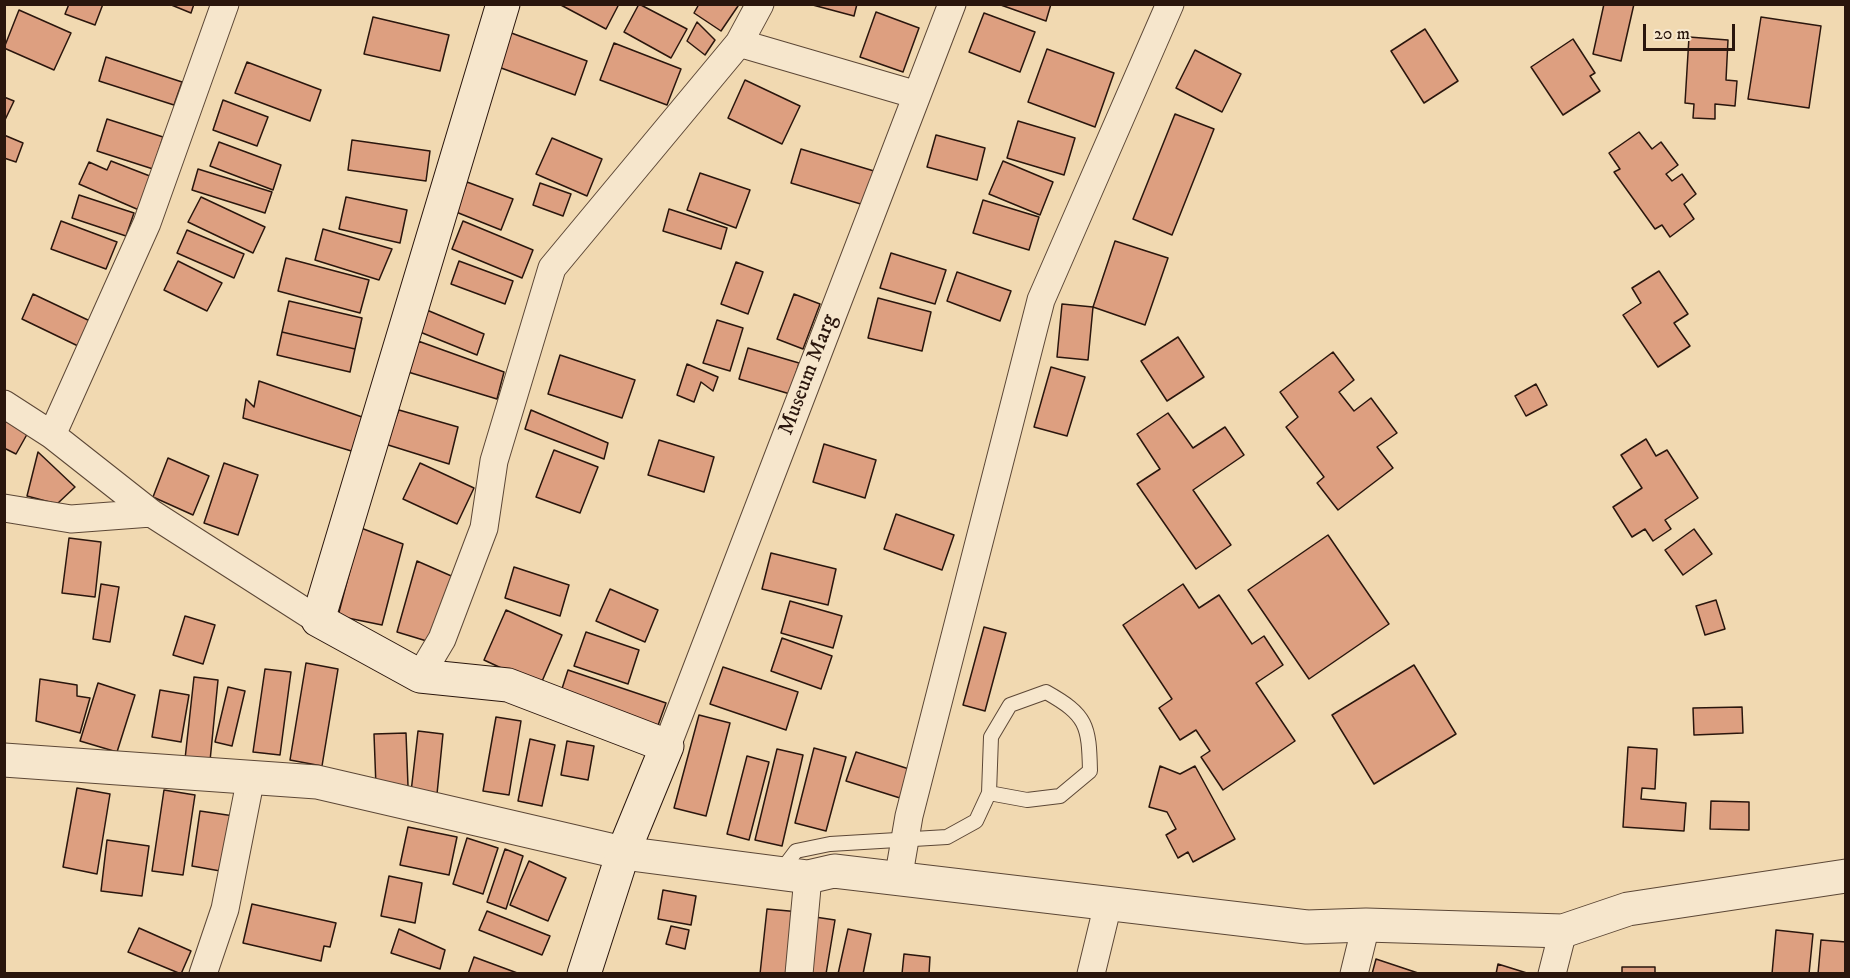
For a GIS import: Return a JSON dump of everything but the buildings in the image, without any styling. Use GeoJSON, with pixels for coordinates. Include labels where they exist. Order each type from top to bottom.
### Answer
{"type":"FeatureCollection","features":[{"type":"Feature","properties":{"kind":"street"},"geometry":{"type":"LineString","coordinates":[[51,435],[147,223],[225,4]]}},
{"type":"Feature","properties":{"kind":"street"},"geometry":{"type":"LineString","coordinates":[[318,620],[502,4]]}},
{"type":"Feature","properties":{"kind":"street"},"geometry":{"type":"LineString","coordinates":[[420,676],[442,639],[484,528],[494,461],[552,268],[739,43],[760,4]]}},
{"type":"Feature","properties":{"kind":"street","name":"Museum Marg"},"geometry":{"type":"LineString","coordinates":[[667,746],[952,4]]}},
{"type":"Feature","properties":{"kind":"street"},"geometry":{"type":"LineString","coordinates":[[898,880],[905,842],[1041,300],[1170,4]]}},
{"type":"Feature","properties":{"kind":"street"},"geometry":{"type":"LineString","coordinates":[[739,43],[917,95]]}},
{"type":"Feature","properties":{"kind":"street"},"geometry":{"type":"LineString","coordinates":[[4,404],[51,435],[151,513],[318,620],[420,676],[507,685],[667,746],[623,853],[584,974]]}},
{"type":"Feature","properties":{"kind":"street"},"geometry":{"type":"LineString","coordinates":[[4,508],[71,519],[151,513]]}},
{"type":"Feature","properties":{"kind":"street"},"geometry":{"type":"LineString","coordinates":[[4,760],[317,782],[623,853],[794,875],[834,871],[1307,927],[1366,925],[1563,931],[1628,909],[1845,876]]}},
{"type":"Feature","properties":{"kind":"street"},"geometry":{"type":"LineString","coordinates":[[203,974],[225,909],[251,777]]}},
{"type":"Feature","properties":{"kind":"street"},"geometry":{"type":"LineString","coordinates":[[794,875],[798,974]]}},
{"type":"Feature","properties":{"kind":"street"},"geometry":{"type":"LineString","coordinates":[[1091,974],[1108,904]]}},
{"type":"Feature","properties":{"kind":"street"},"geometry":{"type":"LineString","coordinates":[[1354,974],[1366,925]]}},
{"type":"Feature","properties":{"kind":"street"},"geometry":{"type":"LineString","coordinates":[[1552,974],[1563,931]]}},
{"type":"Feature","properties":{"kind":"lane"},"geometry":{"type":"LineString","coordinates":[[794,875],[796,851],[830,843],[905,842],[947,837],[976,821],[989,793],[991,737],[1010,705],[1046,692],[1074,708],[1089,736],[1090,771],[1060,796],[1027,800],[989,793]]}}]}
